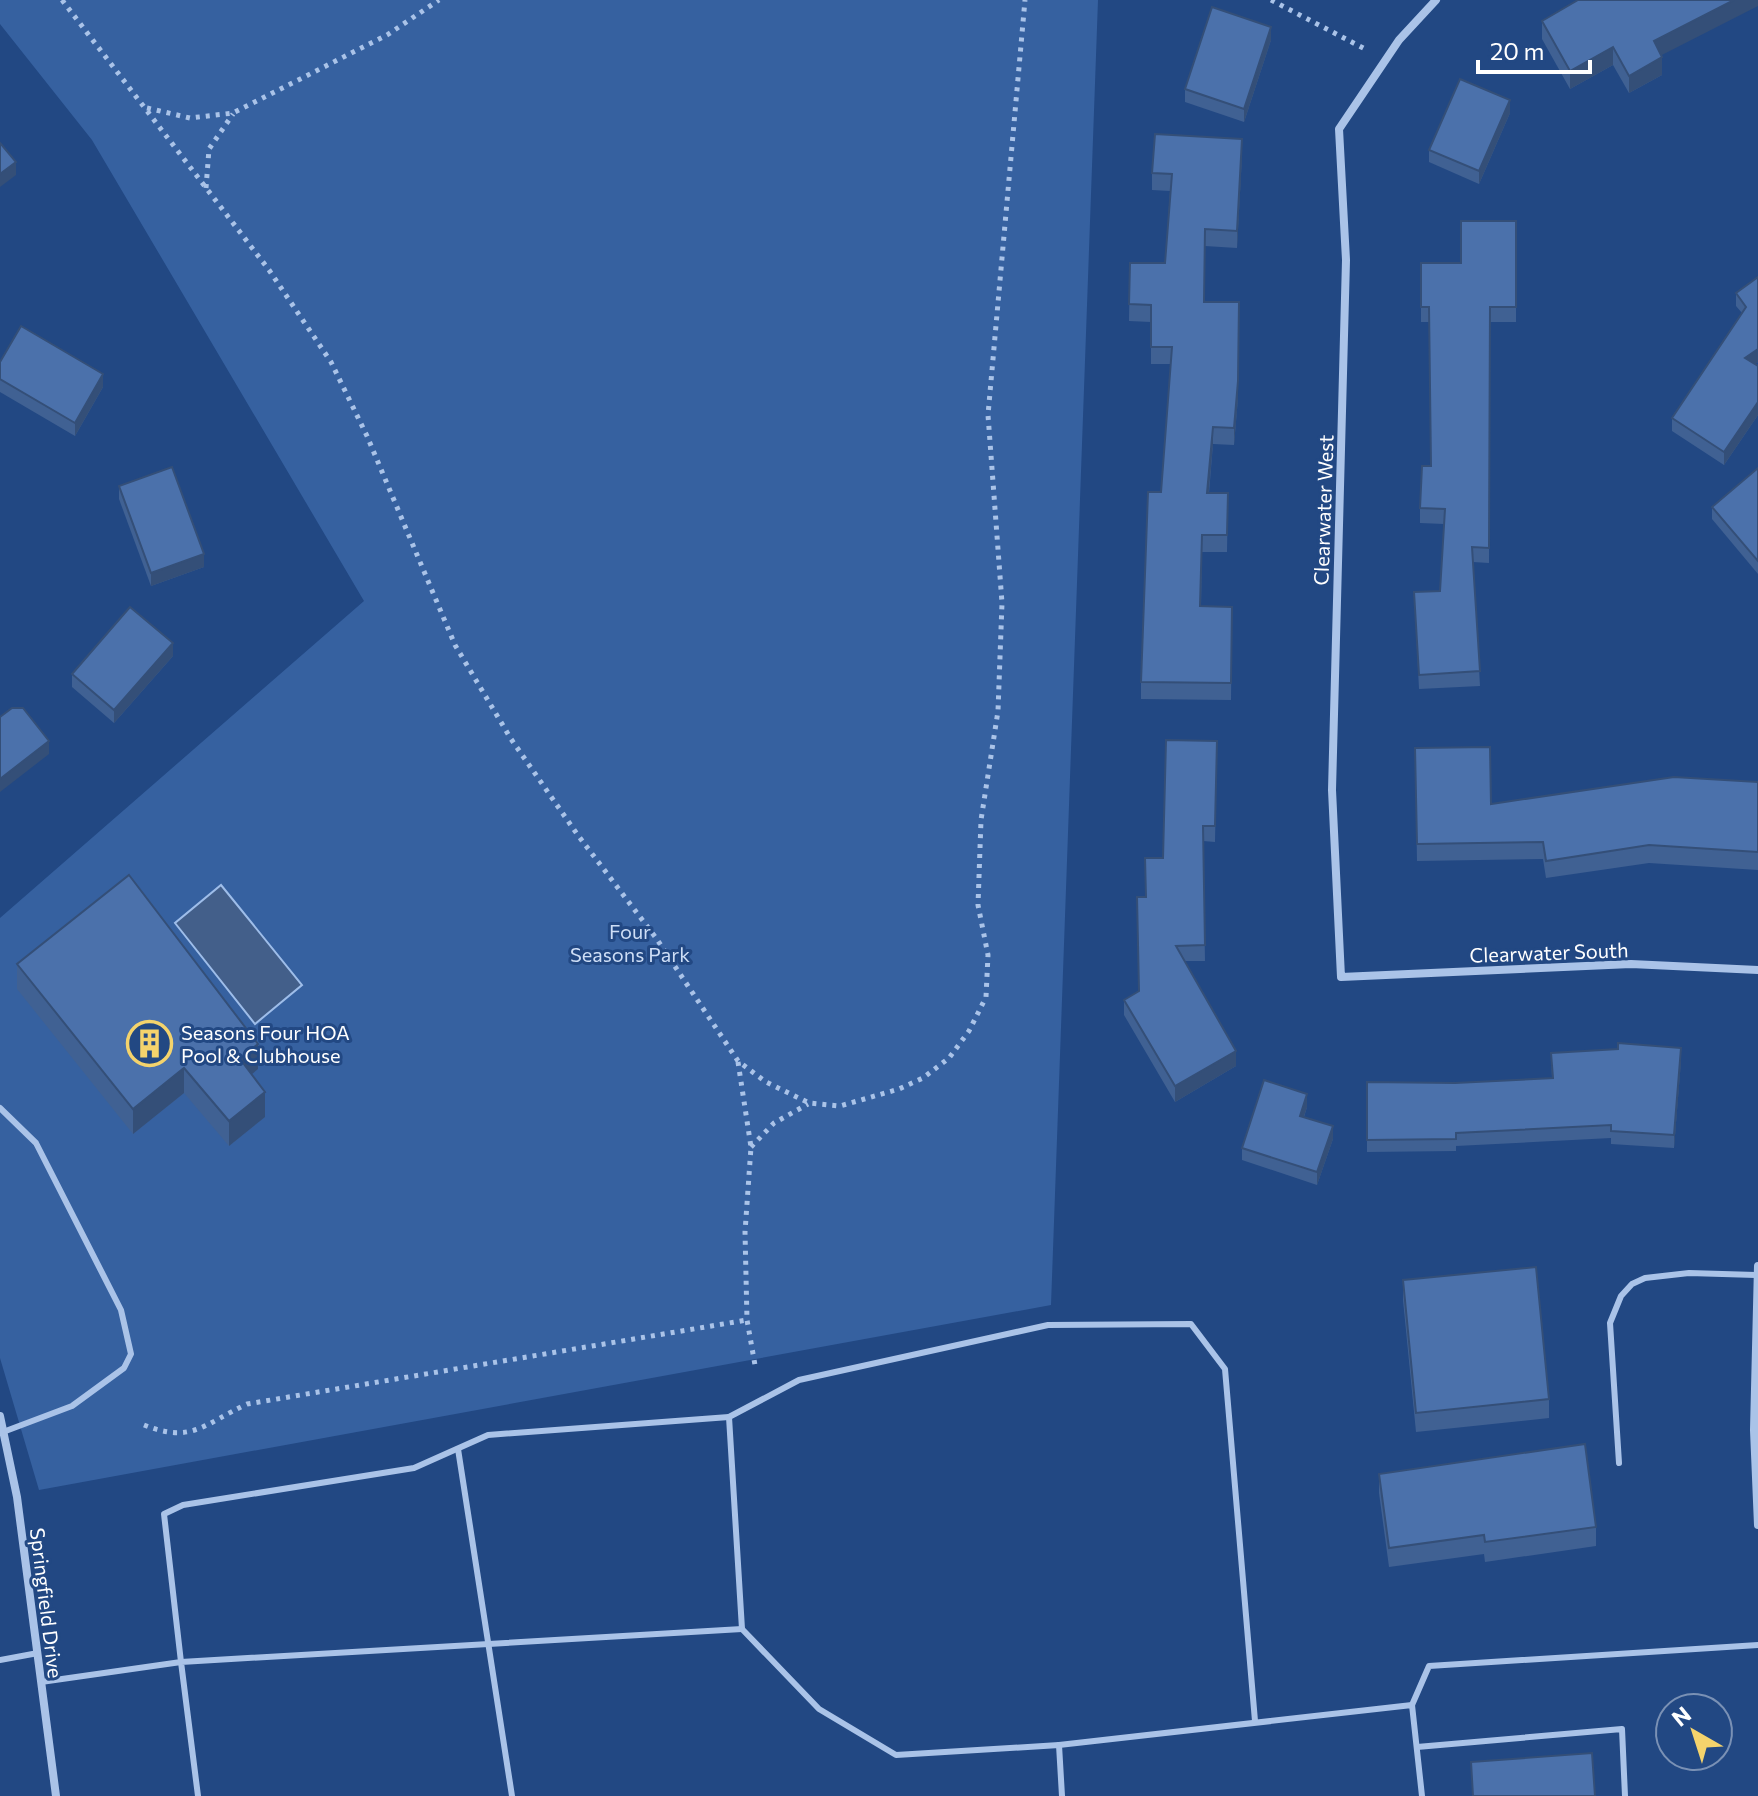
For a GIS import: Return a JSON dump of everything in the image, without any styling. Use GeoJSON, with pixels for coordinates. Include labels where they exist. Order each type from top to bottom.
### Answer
{"type":"FeatureCollection","features":[{"type":"Feature","properties":{"kind":"street","name":"Clearwater West"},"geometry":{"type":"LineString","coordinates":[[1341,977],[1332,790],[1346,260],[1339,129],[1386,59],[1436,0]]}},
{"type":"Feature","properties":{"kind":"street","name":"Clearwater South"},"geometry":{"type":"LineString","coordinates":[[1341,977],[1631,964],[1758,970]]}},
{"type":"Feature","properties":{"kind":"street"},"geometry":{"type":"LineString","coordinates":[[1757,1270],[1754,1430],[1758,1525]]}},
{"type":"Feature","properties":{"kind":"street","name":"Springfield Drive"},"geometry":{"type":"LineString","coordinates":[[0,1416],[17,1497],[56,1796]]}},
{"type":"Feature","properties":{"kind":"lane"},"geometry":{"type":"LineString","coordinates":[[0,1108],[36,1143],[121,1310],[131,1354],[124,1368],[72,1406],[3,1432]]}},
{"type":"Feature","properties":{"kind":"lane"},"geometry":{"type":"LineString","coordinates":[[1619,1463],[1610,1323],[1621,1296],[1632,1284],[1645,1278],[1757,1270]]}},
{"type":"Feature","properties":{"kind":"lane"},"geometry":{"type":"LineString","coordinates":[[198,1796],[164,1514],[183,1505],[414,1468],[488,1435],[729,1417],[799,1380],[1048,1325],[1191,1324],[1225,1369],[1255,1721]]}},
{"type":"Feature","properties":{"kind":"lane"},"geometry":{"type":"LineString","coordinates":[[729,1417],[742,1629],[819,1709],[896,1755],[1059,1745],[1412,1705]]}},
{"type":"Feature","properties":{"kind":"lane"},"geometry":{"type":"LineString","coordinates":[[458,1449],[512,1796]]}},
{"type":"Feature","properties":{"kind":"lane"},"geometry":{"type":"LineString","coordinates":[[41,1682],[181,1662],[742,1629]]}},
{"type":"Feature","properties":{"kind":"lane"},"geometry":{"type":"LineString","coordinates":[[1422,1796],[1412,1705],[1429,1666],[1758,1645]]}},
{"type":"Feature","properties":{"kind":"lane"},"geometry":{"type":"LineString","coordinates":[[0,1660],[38,1653]]}},
{"type":"Feature","properties":{"kind":"lane"},"geometry":{"type":"LineString","coordinates":[[1417,1747],[1622,1729],[1625,1796]]}},
{"type":"Feature","properties":{"kind":"lane"},"geometry":{"type":"LineString","coordinates":[[1059,1745],[1062,1796]]}},
{"type":"Feature","properties":{"kind":"path"},"geometry":{"type":"LineString","coordinates":[[62,0],[269,270],[331,362],[367,436],[455,645],[511,739],[577,834],[656,938],[738,1061],[766,1082],[809,1103],[840,1106],[899,1089],[923,1078],[949,1058],[969,1031],[986,997],[988,955],[978,905],[981,820],[998,711],[1002,603],[988,415],[1025,0]]}},
{"type":"Feature","properties":{"kind":"path"},"geometry":{"type":"LineString","coordinates":[[145,108],[190,118],[233,113],[387,35],[439,0]]}},
{"type":"Feature","properties":{"kind":"path"},"geometry":{"type":"LineString","coordinates":[[1271,0],[1335,36],[1386,59]]}},
{"type":"Feature","properties":{"kind":"path"},"geometry":{"type":"LineString","coordinates":[[206,188],[209,149],[233,113]]}},
{"type":"Feature","properties":{"kind":"path"},"geometry":{"type":"LineString","coordinates":[[738,1061],[751,1147],[745,1232],[747,1320],[755,1365]]}},
{"type":"Feature","properties":{"kind":"path"},"geometry":{"type":"LineString","coordinates":[[751,1147],[774,1123],[809,1103]]}},
{"type":"Feature","properties":{"kind":"path"},"geometry":{"type":"LineString","coordinates":[[144,1425],[170,1435],[198,1430],[247,1404],[747,1320]]}},
{"type":"Feature","properties":{"kind":"green space","name":"Four Seasons Park"},"geometry":{"type":"Polygon","coordinates":[[[0,0],[1098,0],[1051,1305],[39,1490],[0,1358],[0,918],[364,601],[92,140],[0,24],[0,0]]]}},
{"type":"Feature","properties":{"kind":"shaded area"},"geometry":{"type":"Polygon","coordinates":[[[221,885],[302,985],[255,1024],[175,923],[221,885]]]}},
{"type":"Feature","properties":{"kind":"building"},"geometry":{"type":"Polygon","coordinates":[[[1578,0],[1734,0],[1654,41],[1662,57],[1629,76],[1613,47],[1570,71],[1542,21],[1578,0]]]}},
{"type":"Feature","properties":{"kind":"building"},"geometry":{"type":"Polygon","coordinates":[[[1212,7],[1271,27],[1244,109],[1185,89],[1212,7]]]}},
{"type":"Feature","properties":{"kind":"building"},"geometry":{"type":"Polygon","coordinates":[[[1460,79],[1510,100],[1479,171],[1429,150],[1460,79]]]}},
{"type":"Feature","properties":{"kind":"building"},"geometry":{"type":"Polygon","coordinates":[[[1155,134],[1242,139],[1237,231],[1205,229],[1204,302],[1239,302],[1234,428],[1213,427],[1207,493],[1228,493],[1227,535],[1202,535],[1200,606],[1232,607],[1231,683],[1141,682],[1148,492],[1161,492],[1172,347],[1151,347],[1151,305],[1129,304],[1130,263],[1165,263],[1172,174],[1152,173],[1155,134]]]}},
{"type":"Feature","properties":{"kind":"building"},"geometry":{"type":"Polygon","coordinates":[[[0,143],[16,162],[0,174],[0,143]]]}},
{"type":"Feature","properties":{"kind":"building"},"geometry":{"type":"Polygon","coordinates":[[[1461,221],[1516,221],[1516,307],[1490,307],[1489,548],[1472,547],[1480,671],[1419,675],[1414,592],[1440,591],[1445,509],[1420,508],[1422,466],[1431,466],[1429,307],[1421,307],[1421,263],[1461,263],[1461,221]]]}},
{"type":"Feature","properties":{"kind":"building"},"geometry":{"type":"Polygon","coordinates":[[[1758,277],[1758,349],[1745,358],[1758,366],[1758,402],[1724,452],[1672,418],[1746,307],[1736,293],[1758,277]]]}},
{"type":"Feature","properties":{"kind":"building"},"geometry":{"type":"Polygon","coordinates":[[[21,326],[103,374],[75,423],[0,379],[0,362],[21,326]]]}},
{"type":"Feature","properties":{"kind":"building"},"geometry":{"type":"Polygon","coordinates":[[[172,467],[204,554],[151,573],[119,486],[172,467]]]}},
{"type":"Feature","properties":{"kind":"building"},"geometry":{"type":"Polygon","coordinates":[[[1758,468],[1758,561],[1712,507],[1758,468]]]}},
{"type":"Feature","properties":{"kind":"building"},"geometry":{"type":"Polygon","coordinates":[[[130,607],[173,643],[114,710],[72,674],[130,607]]]}},
{"type":"Feature","properties":{"kind":"building"},"geometry":{"type":"Polygon","coordinates":[[[12,708],[23,708],[49,741],[0,779],[0,717],[12,708]]]}},
{"type":"Feature","properties":{"kind":"building"},"geometry":{"type":"Polygon","coordinates":[[[1166,740],[1217,741],[1215,826],[1203,826],[1205,945],[1176,946],[1236,1051],[1175,1086],[1124,1000],[1139,991],[1137,897],[1146,897],[1145,858],[1163,858],[1166,740]]]}},
{"type":"Feature","properties":{"kind":"building"},"geometry":{"type":"Polygon","coordinates":[[[1490,747],[1491,804],[1674,777],[1758,782],[1758,852],[1649,845],[1546,861],[1543,842],[1417,844],[1415,748],[1490,747]]]}},
{"type":"Feature","properties":{"kind":"building","name":"Seasons Four HOA Pool & Clubhouse"},"geometry":{"type":"Polygon","coordinates":[[[129,875],[258,1044],[240,1059],[265,1092],[229,1121],[184,1068],[133,1109],[17,964],[129,875]]]}},
{"type":"Feature","properties":{"kind":"building"},"geometry":{"type":"Polygon","coordinates":[[[1618,1043],[1681,1048],[1674,1135],[1611,1131],[1611,1125],[1456,1133],[1456,1139],[1367,1140],[1367,1082],[1455,1083],[1553,1078],[1551,1053],[1618,1049],[1618,1043]]]}},
{"type":"Feature","properties":{"kind":"building"},"geometry":{"type":"Polygon","coordinates":[[[1264,1080],[1307,1094],[1300,1116],[1333,1126],[1317,1172],[1242,1148],[1264,1080]]]}},
{"type":"Feature","properties":{"kind":"building"},"geometry":{"type":"Polygon","coordinates":[[[1536,1267],[1549,1399],[1416,1413],[1403,1280],[1536,1267]]]}},
{"type":"Feature","properties":{"kind":"building"},"geometry":{"type":"Polygon","coordinates":[[[1585,1444],[1596,1527],[1485,1542],[1484,1535],[1389,1548],[1379,1474],[1585,1444]]]}},
{"type":"Feature","properties":{"kind":"building"},"geometry":{"type":"Polygon","coordinates":[[[1592,1753],[1595,1796],[1473,1796],[1471,1762],[1592,1753]]]}},
{"type":"Feature","properties":{"kind":"place","name":"Seasons Four HOA Pool & Clubhouse"},"geometry":{"type":"Point","coordinates":[150,1044]}}]}
